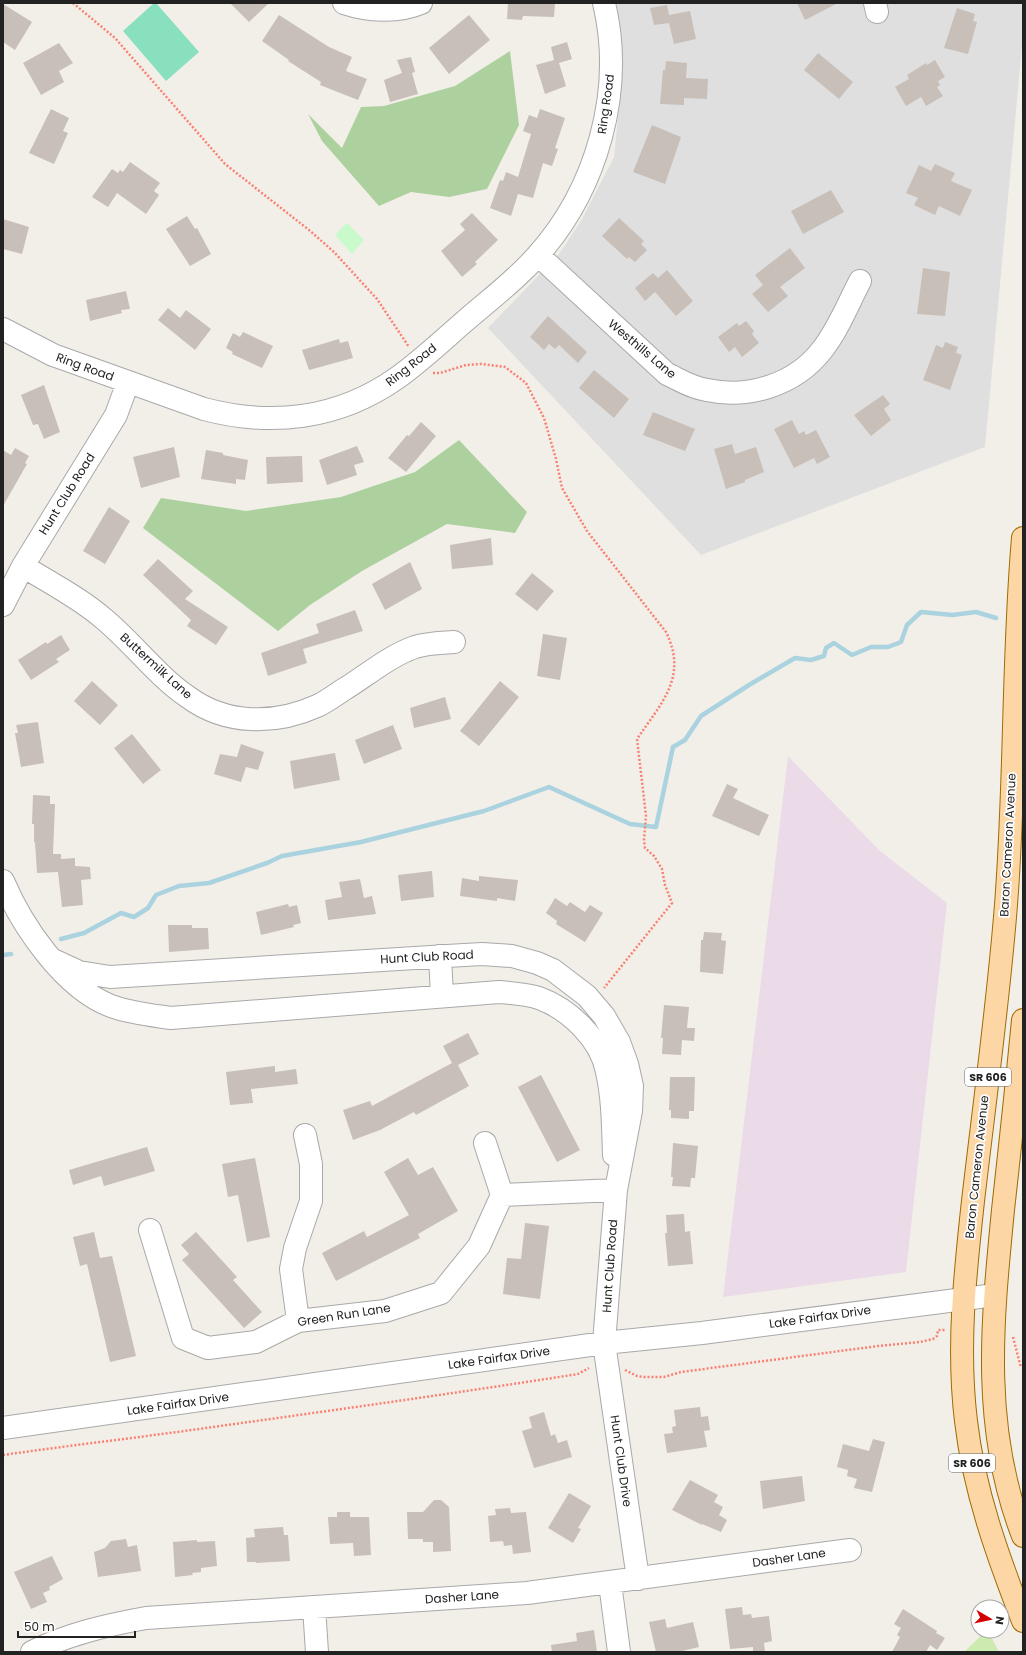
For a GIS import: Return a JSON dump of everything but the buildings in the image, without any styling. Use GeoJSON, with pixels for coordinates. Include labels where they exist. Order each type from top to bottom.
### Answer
{"type":"FeatureCollection","features":[{"type":"Feature","properties":{"kind":"main road","name":"Baron Cameron Avenue"},"geometry":{"type":"LineString","coordinates":[[1023,538],[1015,668],[1006,914],[968,1251],[963,1329],[965,1420],[972,1464],[986,1520],[1023,1622]]}},
{"type":"Feature","properties":{"kind":"main road","name":"SR 606"},"geometry":{"type":"LineString","coordinates":[[1023,1020],[995,1294],[992,1387],[1005,1476],[1015,1516],[1023,1536]]}},
{"type":"Feature","properties":{"kind":"street"},"geometry":{"type":"LineString","coordinates":[[344,3],[356,7],[377,10],[399,9],[421,3]]}},
{"type":"Feature","properties":{"kind":"street","name":"Ring Road"},"geometry":{"type":"LineString","coordinates":[[3,329],[53,355],[204,409],[225,414],[256,419],[294,418],[345,406],[371,394],[418,362],[538,255],[558,229],[575,202],[589,174],[600,141],[607,109],[611,78],[610,46],[604,3]]}},
{"type":"Feature","properties":{"kind":"street","name":"Westhills Lane"},"geometry":{"type":"LineString","coordinates":[[538,255],[579,295],[668,374],[686,384],[706,390],[728,393],[750,392],[770,387],[790,378],[807,366],[821,351],[833,333],[860,281]]}},
{"type":"Feature","properties":{"kind":"street","name":"Hunt Club Road"},"geometry":{"type":"LineString","coordinates":[[3,605],[23,566],[116,415],[128,382]]}},
{"type":"Feature","properties":{"kind":"street","name":"Buttermilk Lane"},"geometry":{"type":"LineString","coordinates":[[23,566],[81,601],[104,619],[188,698],[207,708],[229,716],[252,720],[275,719],[298,714],[319,706],[398,655],[415,647],[432,643],[454,642]]}},
{"type":"Feature","properties":{"kind":"street","name":"Hunt Club Road"},"geometry":{"type":"LineString","coordinates":[[3,881],[25,923],[67,978],[84,992],[110,1006],[134,1013],[171,1018],[499,992],[523,994],[539,998],[554,1006],[582,1026],[596,1046],[607,1070],[610,1089],[616,1190]]}},
{"type":"Feature","properties":{"kind":"street","name":"Hunt Club Road"},"geometry":{"type":"LineString","coordinates":[[53,960],[79,972],[110,977],[482,954],[512,956],[537,963],[553,970],[569,980],[604,1016],[619,1042],[627,1064],[632,1086],[631,1112],[616,1190],[604,1343]]}},
{"type":"Feature","properties":{"kind":"street"},"geometry":{"type":"LineString","coordinates":[[440,956],[442,996]]}},
{"type":"Feature","properties":{"kind":"street"},"geometry":{"type":"LineString","coordinates":[[298,1321],[291,1269],[295,1248],[311,1201],[311,1164],[305,1135]]}},
{"type":"Feature","properties":{"kind":"street"},"geometry":{"type":"LineString","coordinates":[[485,1143],[502,1195],[616,1190]]}},
{"type":"Feature","properties":{"kind":"street","name":"Green Run Lane"},"geometry":{"type":"LineString","coordinates":[[150,1230],[183,1338],[208,1348],[256,1342],[298,1321],[385,1311],[441,1293],[480,1246],[502,1195]]}},
{"type":"Feature","properties":{"kind":"street","name":"Lake Fairfax Drive"},"geometry":{"type":"LineString","coordinates":[[3,1428],[604,1343],[702,1333],[995,1294]]}},
{"type":"Feature","properties":{"kind":"street","name":"Hunt Club Drive"},"geometry":{"type":"LineString","coordinates":[[604,1343],[638,1579]]}},
{"type":"Feature","properties":{"kind":"street","name":"Dasher Lane"},"geometry":{"type":"LineString","coordinates":[[32,1652],[74,1635],[110,1624],[146,1618],[527,1593],[850,1550]]}},
{"type":"Feature","properties":{"kind":"street"},"geometry":{"type":"LineString","coordinates":[[610,1583],[619,1652]]}},
{"type":"Feature","properties":{"kind":"street"},"geometry":{"type":"LineString","coordinates":[[314,1607],[317,1652]]}},
{"type":"Feature","properties":{"kind":"path"},"geometry":{"type":"LineString","coordinates":[[72,3],[115,38],[225,164],[309,230],[334,252],[377,299],[411,349]]}},
{"type":"Feature","properties":{"kind":"path"},"geometry":{"type":"LineString","coordinates":[[425,373],[440,373],[466,365],[480,364],[505,367],[526,383],[544,418],[556,459],[562,488],[587,531],[666,632],[674,647],[675,666],[669,691],[637,739],[646,816],[644,840],[645,848],[654,856],[662,869],[665,885],[672,903],[593,1003]]}},
{"type":"Feature","properties":{"kind":"path"},"geometry":{"type":"LineString","coordinates":[[994,1326],[1010,1324],[1021,1368]]}},
{"type":"Feature","properties":{"kind":"path"},"geometry":{"type":"LineString","coordinates":[[3,1455],[213,1427],[335,1408],[424,1398],[578,1374],[591,1367],[624,1369],[637,1376],[664,1377],[681,1372],[878,1346],[920,1342],[933,1339],[937,1336],[938,1330],[963,1329]]}},
{"type":"Feature","properties":{"kind":"shaded area"},"geometry":{"type":"Polygon","coordinates":[[[617,3],[1023,3],[1023,35],[985,447],[701,555],[488,328],[559,254],[581,221],[614,157],[621,87],[617,3]]]}},
{"type":"Feature","properties":{"kind":"shaded area"},"geometry":{"type":"Polygon","coordinates":[[[788,756],[880,851],[947,903],[906,1272],[723,1297],[788,756]]]}},
{"type":"Feature","properties":{"kind":"green space"},"geometry":{"type":"Polygon","coordinates":[[[154,3],[156,3],[199,52],[166,81],[123,31],[154,3]]]}},
{"type":"Feature","properties":{"kind":"green space"},"geometry":{"type":"Polygon","coordinates":[[[510,51],[519,125],[487,189],[449,197],[411,192],[379,206],[322,141],[308,114],[342,148],[361,107],[384,106],[455,86],[510,51]]]}},
{"type":"Feature","properties":{"kind":"green space"},"geometry":{"type":"Polygon","coordinates":[[[347,223],[364,240],[352,254],[335,235],[347,223]]]}},
{"type":"Feature","properties":{"kind":"green space"},"geometry":{"type":"Polygon","coordinates":[[[459,440],[527,512],[515,533],[447,524],[362,571],[310,605],[278,631],[143,528],[161,498],[246,511],[341,497],[415,472],[459,440]]]}},
{"type":"Feature","properties":{"kind":"green space"},"geometry":{"type":"Polygon","coordinates":[[[978,1639],[992,1639],[999,1652],[964,1652],[978,1639]]]}},
{"type":"Feature","properties":{"kind":"waterway"},"geometry":{"type":"LineString","coordinates":[[61,939],[84,933],[121,913],[134,917],[148,908],[156,895],[179,886],[209,883],[267,863],[282,856],[361,842],[484,811],[549,787],[630,824],[656,827],[673,747],[685,740],[701,716],[749,685],[795,658],[811,660],[824,656],[826,648],[834,643],[852,655],[871,647],[888,647],[901,642],[907,625],[921,612],[952,615],[976,612],[996,618]]}},
{"type":"Feature","properties":{"kind":"waterway"},"geometry":{"type":"LineString","coordinates":[[3,955],[11,954]]}}]}
